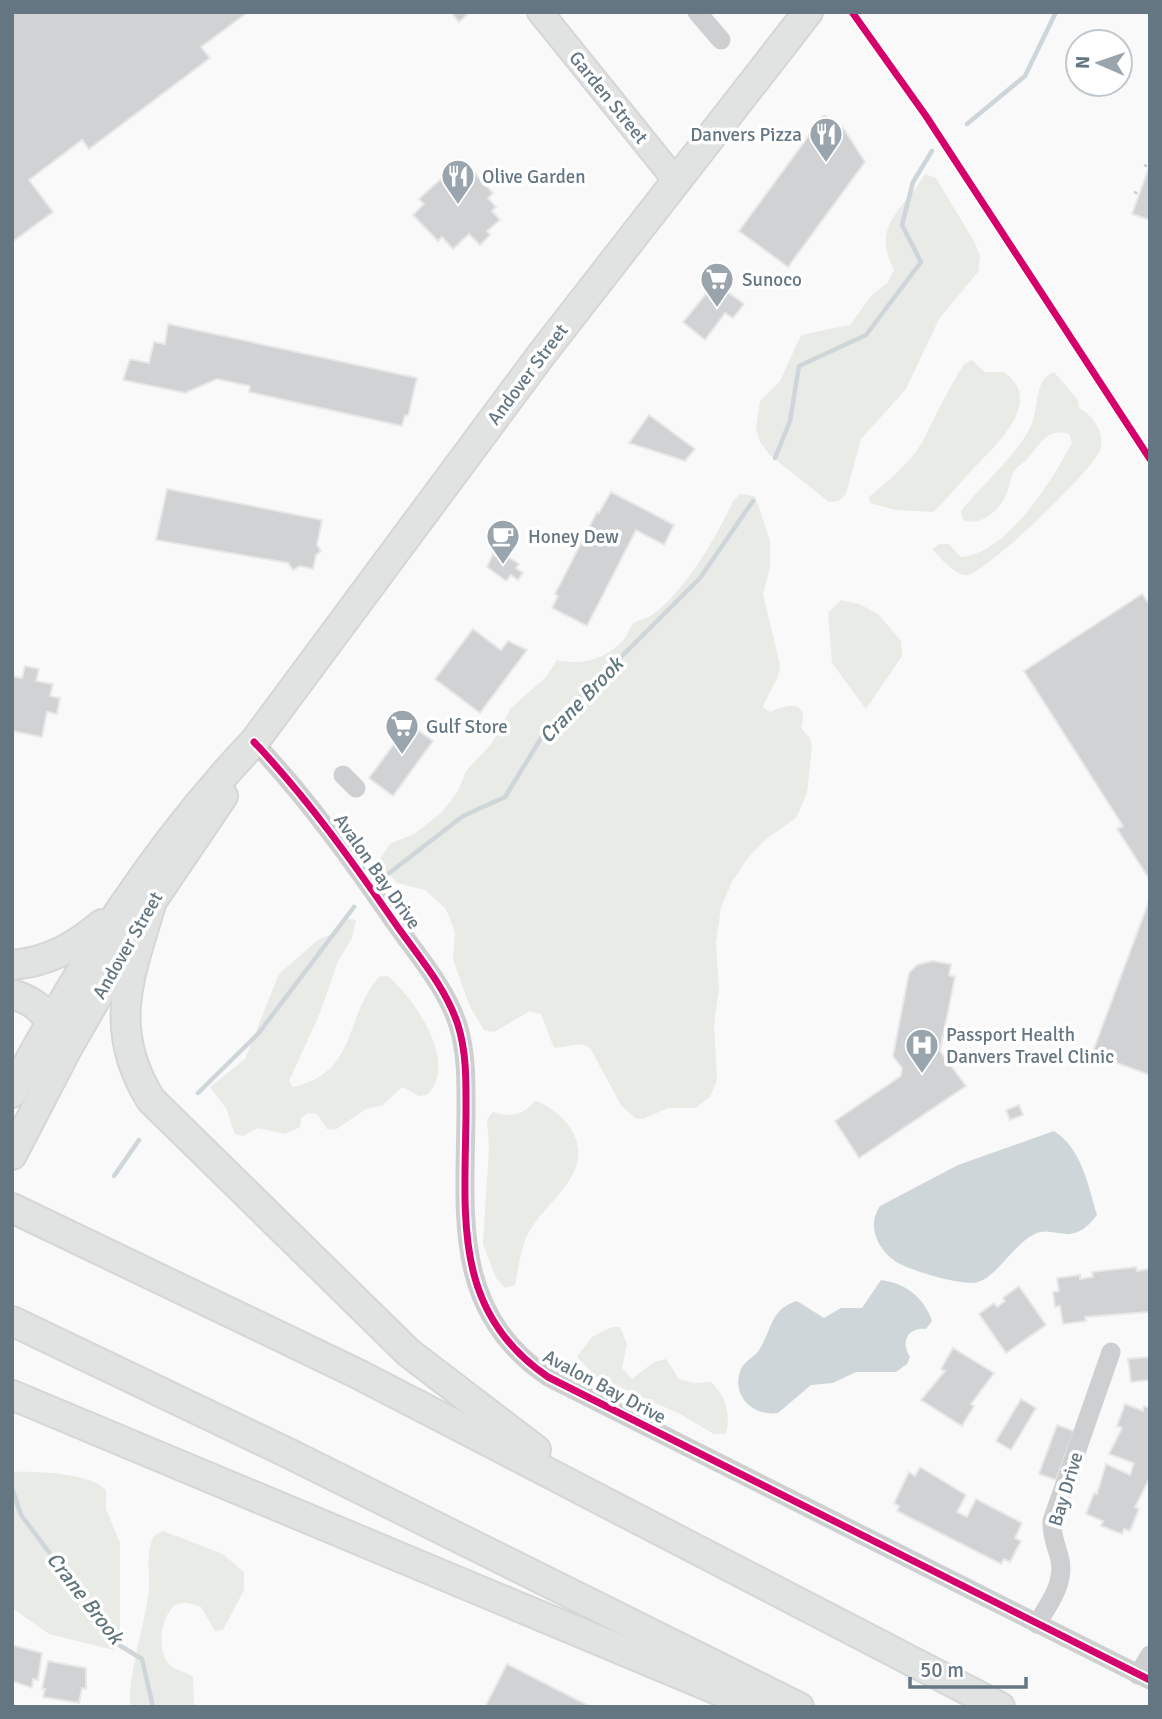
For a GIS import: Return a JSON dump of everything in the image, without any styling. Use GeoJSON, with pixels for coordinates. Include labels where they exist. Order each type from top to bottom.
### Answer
{"type":"FeatureCollection","features":[{"type":"Feature","properties":{"kind":"highway","name":"Andover Street"},"geometry":{"type":"LineString","coordinates":[[12,1093],[120,908],[183,820],[254,742],[541,355],[808,12]]}},
{"type":"Feature","properties":{"kind":"highway","name":"Andover Street"},"geometry":{"type":"LineString","coordinates":[[12,1155],[49,1082],[152,901],[217,806],[254,742]]}},
{"type":"Feature","properties":{"kind":"highway"},"geometry":{"type":"LineString","coordinates":[[152,901],[130,972],[124,1020],[131,1063],[151,1100],[409,1353],[609,1504]]}},
{"type":"Feature","properties":{"kind":"highway"},"geometry":{"type":"LineString","coordinates":[[12,965],[44,960],[62,952],[79,942],[120,908]]}},
{"type":"Feature","properties":{"kind":"highway"},"geometry":{"type":"LineString","coordinates":[[12,994],[40,1007],[51,1023],[55,1038],[49,1082]]}},
{"type":"Feature","properties":{"kind":"highway"},"geometry":{"type":"LineString","coordinates":[[22,1212],[346,1368],[1000,1707]]}},
{"type":"Feature","properties":{"kind":"highway"},"geometry":{"type":"LineString","coordinates":[[12,1321],[288,1453],[799,1707]]}},
{"type":"Feature","properties":{"kind":"highway"},"geometry":{"type":"LineString","coordinates":[[12,1395],[758,1707]]}},
{"type":"Feature","properties":{"kind":"main road","name":"Garden Street"},"geometry":{"type":"LineString","coordinates":[[540,12],[677,183]]}},
{"type":"Feature","properties":{"kind":"street"},"geometry":{"type":"LineString","coordinates":[[697,12],[721,40]]}},
{"type":"Feature","properties":{"kind":"street","name":"Avalon Bay Drive"},"geometry":{"type":"LineString","coordinates":[[254,742],[317,812],[451,1006],[464,1048],[465,1212],[469,1267],[489,1317],[505,1341],[526,1362],[548,1377],[1144,1678]]}},
{"type":"Feature","properties":{"kind":"street","name":"Bay Drive"},"geometry":{"type":"LineString","coordinates":[[1037,1624],[1059,1585],[1061,1572],[1051,1533],[1052,1521],[1111,1352]]}},
{"type":"Feature","properties":{"kind":"street"},"geometry":{"type":"LineString","coordinates":[[1144,1678],[1150,1655]]}},
{"type":"Feature","properties":{"kind":"path"},"geometry":{"type":"LineString","coordinates":[[1144,165],[1149,167]]}},
{"type":"Feature","properties":{"kind":"path"},"geometry":{"type":"LineString","coordinates":[[1134,192],[1139,194]]}},
{"type":"Feature","properties":{"kind":"shaded area"},"geometry":{"type":"Polygon","coordinates":[[[925,174],[936,178],[974,241],[980,256],[978,272],[939,319],[906,389],[861,439],[846,494],[838,501],[829,502],[770,455],[760,442],[756,429],[760,401],[780,381],[801,335],[850,325],[871,296],[888,282],[894,270],[886,241],[888,229],[925,174]]]}},
{"type":"Feature","properties":{"kind":"shaded area"},"geometry":{"type":"Polygon","coordinates":[[[972,360],[985,372],[1003,372],[1015,383],[1020,396],[1012,424],[933,512],[896,510],[870,503],[869,497],[900,470],[920,446],[964,364],[972,360]]]}},
{"type":"Feature","properties":{"kind":"shaded area"},"geometry":{"type":"Polygon","coordinates":[[[1054,372],[1078,400],[1079,408],[1089,415],[1096,425],[1101,436],[1101,448],[1095,459],[1061,497],[994,558],[977,571],[966,575],[956,572],[932,549],[940,544],[949,544],[961,557],[995,543],[1027,512],[1053,476],[1072,443],[1069,434],[1061,432],[1049,435],[1016,468],[1006,495],[994,512],[976,521],[963,520],[961,511],[1027,434],[1040,387],[1054,372]]]}},
{"type":"Feature","properties":{"kind":"shaded area"},"geometry":{"type":"Polygon","coordinates":[[[740,494],[755,496],[770,540],[770,567],[763,594],[780,665],[776,681],[763,707],[770,712],[790,706],[800,709],[803,719],[801,728],[810,738],[812,747],[807,793],[796,818],[766,839],[747,859],[732,882],[721,907],[716,943],[719,989],[714,1025],[717,1080],[710,1097],[695,1108],[668,1108],[643,1119],[635,1118],[621,1105],[590,1048],[582,1044],[554,1048],[541,1014],[530,1011],[494,1032],[484,1030],[469,1005],[453,959],[455,932],[446,909],[425,890],[397,883],[378,862],[390,844],[414,834],[442,812],[458,791],[466,771],[492,743],[510,709],[547,676],[557,660],[576,662],[603,656],[625,638],[633,624],[664,605],[688,578],[718,531],[733,501],[740,494]]]}},
{"type":"Feature","properties":{"kind":"shaded area"},"geometry":{"type":"Polygon","coordinates":[[[841,600],[859,604],[878,614],[901,641],[902,656],[866,709],[832,663],[828,613],[841,600]]]}},
{"type":"Feature","properties":{"kind":"shaded area"},"geometry":{"type":"Polygon","coordinates":[[[348,919],[356,920],[352,938],[338,961],[320,1013],[289,1081],[293,1087],[330,1069],[347,1042],[367,993],[379,977],[388,976],[410,1000],[430,1032],[438,1066],[436,1082],[427,1095],[419,1096],[402,1087],[383,1105],[366,1109],[335,1130],[327,1129],[317,1114],[308,1113],[301,1118],[300,1127],[285,1134],[258,1128],[243,1136],[235,1134],[226,1108],[210,1087],[245,1059],[279,974],[319,939],[336,933],[348,919]]]}},
{"type":"Feature","properties":{"kind":"shaded area"},"geometry":{"type":"Polygon","coordinates":[[[535,1101],[554,1111],[569,1126],[577,1143],[578,1158],[566,1186],[534,1224],[526,1238],[515,1285],[505,1288],[496,1278],[483,1244],[489,1148],[487,1120],[493,1112],[510,1115],[521,1112],[535,1101]]]}},
{"type":"Feature","properties":{"kind":"shaded area"},"geometry":{"type":"Polygon","coordinates":[[[1054,1131],[1064,1139],[1078,1158],[1097,1215],[1079,1231],[1071,1234],[1035,1234],[1019,1245],[993,1273],[971,1283],[936,1277],[911,1269],[888,1256],[878,1243],[874,1220],[880,1206],[958,1165],[1054,1131]]]}},
{"type":"Feature","properties":{"kind":"shaded area"},"geometry":{"type":"Polygon","coordinates":[[[881,1280],[898,1284],[919,1298],[932,1321],[926,1329],[910,1333],[906,1341],[910,1357],[907,1364],[896,1372],[856,1372],[833,1383],[811,1385],[778,1413],[760,1411],[746,1402],[739,1387],[741,1369],[759,1350],[782,1309],[797,1301],[824,1318],[841,1308],[862,1308],[881,1280]]]}},
{"type":"Feature","properties":{"kind":"shaded area"},"geometry":{"type":"Polygon","coordinates":[[[612,1327],[620,1327],[627,1344],[622,1368],[632,1379],[654,1362],[666,1359],[679,1379],[694,1383],[711,1382],[726,1406],[726,1434],[714,1434],[680,1414],[595,1376],[577,1357],[592,1337],[612,1327]]]}},
{"type":"Feature","properties":{"kind":"shaded area"},"geometry":{"type":"Polygon","coordinates":[[[12,1472],[76,1477],[98,1484],[106,1490],[106,1509],[120,1543],[120,1639],[114,1650],[49,1634],[12,1608],[12,1472]]]}},
{"type":"Feature","properties":{"kind":"shaded area"},"geometry":{"type":"Polygon","coordinates":[[[163,1531],[223,1554],[244,1572],[244,1590],[223,1630],[215,1631],[201,1607],[187,1603],[173,1607],[164,1622],[162,1650],[171,1667],[193,1677],[194,1707],[130,1707],[132,1676],[149,1588],[150,1547],[155,1535],[163,1531]]]}},
{"type":"Feature","properties":{"kind":"building"},"geometry":{"type":"Polygon","coordinates":[[[12,12],[248,12],[201,47],[210,58],[89,149],[82,140],[29,180],[53,212],[12,242],[12,12]]]}},
{"type":"Feature","properties":{"kind":"building"},"geometry":{"type":"Polygon","coordinates":[[[451,12],[470,12],[459,22],[451,12]]]}},
{"type":"Feature","properties":{"kind":"building"},"geometry":{"type":"Polygon","coordinates":[[[824,115],[844,129],[865,162],[788,267],[739,231],[824,115]]]}},
{"type":"Feature","properties":{"kind":"building","name":"Olive Garden"},"geometry":{"type":"Polygon","coordinates":[[[467,165],[493,193],[488,198],[496,207],[492,211],[500,220],[487,231],[490,235],[480,245],[469,234],[453,249],[442,237],[438,241],[413,215],[424,204],[419,199],[452,169],[457,175],[467,165]]]}},
{"type":"Feature","properties":{"kind":"building"},"geometry":{"type":"Polygon","coordinates":[[[1150,165],[1150,220],[1132,214],[1150,165]]]}},
{"type":"Feature","properties":{"kind":"building","name":"Sunoco"},"geometry":{"type":"Polygon","coordinates":[[[715,283],[744,304],[733,318],[725,313],[705,340],[683,322],[715,283]]]}},
{"type":"Feature","properties":{"kind":"building"},"geometry":{"type":"Polygon","coordinates":[[[168,324],[417,378],[408,416],[405,415],[402,426],[249,392],[250,386],[217,379],[185,393],[123,380],[130,359],[149,363],[154,342],[165,344],[168,324]]]}},
{"type":"Feature","properties":{"kind":"building"},"geometry":{"type":"Polygon","coordinates":[[[649,415],[695,449],[685,461],[629,443],[649,415]]]}},
{"type":"Feature","properties":{"kind":"building"},"geometry":{"type":"Polygon","coordinates":[[[167,489],[322,520],[317,545],[321,551],[316,555],[313,569],[300,566],[293,570],[288,563],[156,540],[167,489]]]}},
{"type":"Feature","properties":{"kind":"building"},"geometry":{"type":"Polygon","coordinates":[[[611,492],[674,525],[664,545],[636,530],[587,626],[552,608],[558,596],[555,594],[597,512],[599,513],[611,492]]]}},
{"type":"Feature","properties":{"kind":"building","name":"Honey Dew"},"geometry":{"type":"Polygon","coordinates":[[[499,551],[519,564],[516,568],[523,573],[518,580],[511,575],[506,581],[487,567],[493,554],[495,556],[499,551]]]}},
{"type":"Feature","properties":{"kind":"building"},"geometry":{"type":"Polygon","coordinates":[[[1142,594],[1150,605],[1150,880],[1117,829],[1123,826],[1024,671],[1142,594]]]}},
{"type":"Feature","properties":{"kind":"building"},"geometry":{"type":"Polygon","coordinates":[[[473,629],[501,650],[508,641],[527,650],[480,713],[435,679],[473,629]]]}},
{"type":"Feature","properties":{"kind":"building"},"geometry":{"type":"Polygon","coordinates":[[[25,666],[39,669],[36,681],[53,684],[50,696],[60,698],[57,714],[47,712],[42,737],[12,731],[12,676],[22,678],[25,666]]]}},
{"type":"Feature","properties":{"kind":"building","name":"Gulf Store"},"geometry":{"type":"Polygon","coordinates":[[[409,724],[433,741],[393,796],[369,778],[409,724]]]}},
{"type":"Feature","properties":{"kind":"building"},"geometry":{"type":"Polygon","coordinates":[[[1150,902],[1150,1075],[1092,1054],[1150,902]]]}},
{"type":"Feature","properties":{"kind":"building"},"geometry":{"type":"Polygon","coordinates":[[[932,961],[951,964],[949,975],[955,977],[940,1051],[966,1086],[859,1158],[835,1121],[901,1076],[902,1068],[893,1056],[909,973],[917,965],[932,961]]]}},
{"type":"Feature","properties":{"kind":"building"},"geometry":{"type":"Polygon","coordinates":[[[1019,1105],[1023,1115],[1010,1120],[1006,1110],[1019,1105]]]}},
{"type":"Feature","properties":{"kind":"building"},"geometry":{"type":"Polygon","coordinates":[[[1136,1267],[1137,1271],[1150,1269],[1148,1312],[1085,1317],[1086,1321],[1063,1324],[1060,1306],[1055,1307],[1053,1292],[1059,1291],[1057,1278],[1080,1275],[1080,1279],[1093,1277],[1092,1272],[1136,1267]]]}},
{"type":"Feature","properties":{"kind":"building"},"geometry":{"type":"Polygon","coordinates":[[[1019,1286],[1046,1325],[1006,1353],[979,1314],[994,1303],[997,1307],[1005,1301],[1003,1298],[1019,1286]]]}},
{"type":"Feature","properties":{"kind":"building"},"geometry":{"type":"Polygon","coordinates":[[[953,1348],[994,1373],[971,1404],[974,1406],[962,1426],[921,1400],[945,1371],[941,1369],[953,1348]]]}},
{"type":"Feature","properties":{"kind":"building"},"geometry":{"type":"Polygon","coordinates":[[[1150,1357],[1150,1380],[1131,1382],[1128,1359],[1150,1357]]]}},
{"type":"Feature","properties":{"kind":"building"},"geometry":{"type":"Polygon","coordinates":[[[1021,1399],[1036,1408],[1011,1450],[996,1441],[1021,1399]]]}},
{"type":"Feature","properties":{"kind":"building"},"geometry":{"type":"Polygon","coordinates":[[[1125,1404],[1143,1411],[1144,1406],[1150,1408],[1150,1477],[1135,1507],[1139,1509],[1130,1531],[1124,1529],[1122,1534],[1101,1526],[1103,1521],[1086,1514],[1094,1493],[1097,1494],[1106,1464],[1130,1475],[1134,1463],[1109,1454],[1122,1428],[1117,1426],[1125,1404]]]}},
{"type":"Feature","properties":{"kind":"building"},"geometry":{"type":"Polygon","coordinates":[[[1057,1425],[1074,1431],[1056,1480],[1039,1474],[1057,1425]]]}},
{"type":"Feature","properties":{"kind":"building"},"geometry":{"type":"Polygon","coordinates":[[[920,1467],[966,1495],[957,1512],[967,1517],[976,1499],[1022,1523],[1015,1538],[1021,1541],[1010,1562],[1004,1559],[1001,1564],[897,1511],[899,1506],[894,1503],[909,1472],[915,1476],[920,1467]]]}},
{"type":"Feature","properties":{"kind":"building"},"geometry":{"type":"Polygon","coordinates":[[[12,1645],[42,1653],[38,1680],[33,1679],[32,1688],[12,1681],[12,1645]]]}},
{"type":"Feature","properties":{"kind":"building"},"geometry":{"type":"Polygon","coordinates":[[[48,1661],[86,1668],[86,1689],[82,1688],[79,1703],[43,1697],[48,1661]]]}},
{"type":"Feature","properties":{"kind":"building"},"geometry":{"type":"Polygon","coordinates":[[[507,1664],[591,1707],[485,1707],[507,1664]]]}},
{"type":"Feature","properties":{"kind":"waterway","name":"Crane Brook"},"geometry":{"type":"LineString","coordinates":[[967,124],[1025,76],[1056,12]]}},
{"type":"Feature","properties":{"kind":"waterway","name":"Crane Brook"},"geometry":{"type":"LineString","coordinates":[[775,458],[790,421],[799,366],[866,335],[921,262],[902,225],[913,182],[932,151]]}},
{"type":"Feature","properties":{"kind":"waterway","name":"Crane Brook"},"geometry":{"type":"LineString","coordinates":[[388,874],[463,816],[505,797],[543,735],[700,578],[753,501]]}},
{"type":"Feature","properties":{"kind":"waterway","name":"Crane Brook"},"geometry":{"type":"LineString","coordinates":[[198,1093],[258,1034],[354,907]]}},
{"type":"Feature","properties":{"kind":"waterway","name":"Crane Brook"},"geometry":{"type":"LineString","coordinates":[[114,1176],[139,1140]]}},
{"type":"Feature","properties":{"kind":"waterway","name":"Crane Brook"},"geometry":{"type":"LineString","coordinates":[[12,1488],[21,1515],[119,1645],[142,1659],[153,1707]]}},
{"type":"Feature","properties":{"kind":"cycle path"},"geometry":{"type":"LineString","coordinates":[[852,12],[926,116],[1150,459]]}},
{"type":"Feature","properties":{"kind":"cycle path"},"geometry":{"type":"LineString","coordinates":[[254,742],[293,786],[346,854],[431,973],[453,1011],[461,1036],[465,1069],[466,1225],[471,1260],[480,1292],[495,1323],[517,1351],[548,1377],[1150,1680]]}},
{"type":"Feature","properties":{"kind":"place","name":"Danvers Pizza"},"geometry":{"type":"Point","coordinates":[826,164]}},
{"type":"Feature","properties":{"kind":"place","name":"Olive Garden"},"geometry":{"type":"Point","coordinates":[458,206]}},
{"type":"Feature","properties":{"kind":"place","name":"Sunoco"},"geometry":{"type":"Point","coordinates":[717,309]}},
{"type":"Feature","properties":{"kind":"place","name":"Honey Dew"},"geometry":{"type":"Point","coordinates":[503,566]}},
{"type":"Feature","properties":{"kind":"place","name":"Gulf Store"},"geometry":{"type":"Point","coordinates":[402,756]}},
{"type":"Feature","properties":{"kind":"place","name":"Passport Health Danvers Travel Clinic"},"geometry":{"type":"Point","coordinates":[922,1075]}}]}
